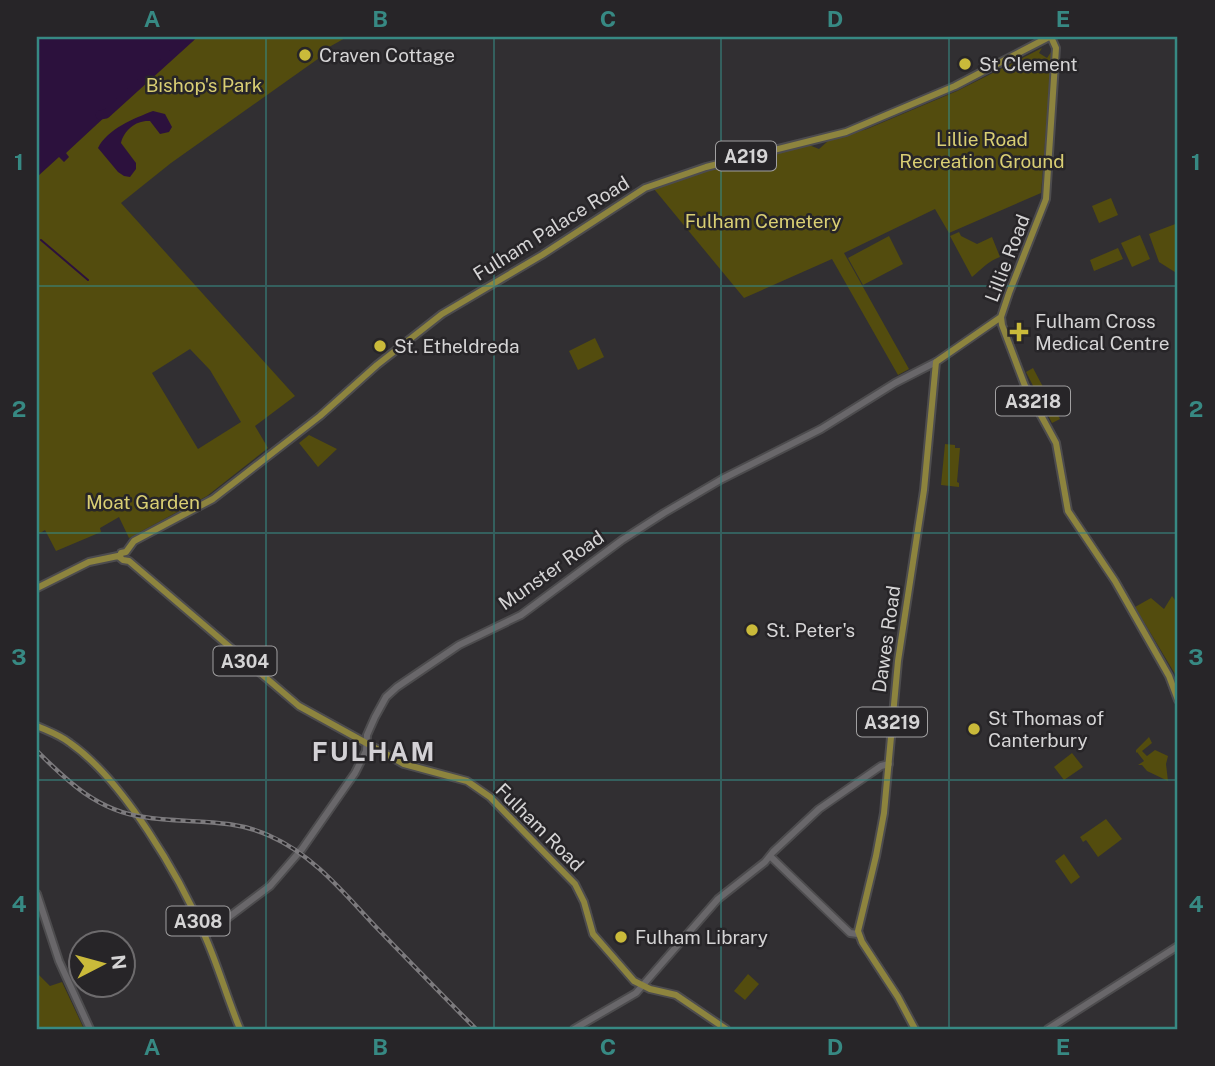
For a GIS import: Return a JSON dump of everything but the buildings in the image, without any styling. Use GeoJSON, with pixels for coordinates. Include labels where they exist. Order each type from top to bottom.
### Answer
{"type":"FeatureCollection","features":[{"type":"Feature","properties":{"kind":"main road","name":"Lillie Road"},"geometry":{"type":"LineString","coordinates":[[1050,37],[1056,50],[1046,199],[1020,261],[1002,317],[1003,328],[1025,386],[1056,443],[1068,511],[1115,581],[1168,676],[1178,700]]}},
{"type":"Feature","properties":{"kind":"main road","name":"Fulham Palace Road"},"geometry":{"type":"LineString","coordinates":[[125,556],[135,541],[214,499],[320,416],[377,365],[442,314],[542,255],[645,188],[717,164],[846,132],[955,86],[1050,37]]}},
{"type":"Feature","properties":{"kind":"main road","name":"Munster Road"},"geometry":{"type":"LineString","coordinates":[[936,362],[1002,317]]}},
{"type":"Feature","properties":{"kind":"main road","name":"Dawes Road"},"geometry":{"type":"LineString","coordinates":[[858,934],[877,856],[884,813],[898,661],[924,490],[936,362]]}},
{"type":"Feature","properties":{"kind":"main road","name":"A219"},"geometry":{"type":"LineString","coordinates":[[37,588],[66,571],[89,562],[125,556]]}},
{"type":"Feature","properties":{"kind":"main road","name":"Fulham Road"},"geometry":{"type":"LineString","coordinates":[[125,556],[290,700],[317,718],[410,766],[467,781],[490,797],[575,884],[584,902],[593,934],[642,987]]}},
{"type":"Feature","properties":{"kind":"main road","name":"A308"},"geometry":{"type":"LineString","coordinates":[[37,726],[76,747],[126,800],[171,869],[205,935],[240,1029]]}},
{"type":"Feature","properties":{"kind":"main road"},"geometry":{"type":"LineString","coordinates":[[858,934],[915,1029]]}},
{"type":"Feature","properties":{"kind":"main road"},"geometry":{"type":"LineString","coordinates":[[642,987],[676,995],[726,1029]]}},
{"type":"Feature","properties":{"kind":"street","name":"Munster Road"},"geometry":{"type":"LineString","coordinates":[[205,935],[251,902],[284,871],[302,849],[355,773],[366,751],[368,730],[384,700],[422,668],[474,636],[520,615],[622,540],[664,513],[722,479],[821,429],[895,383],[936,362]]}},
{"type":"Feature","properties":{"kind":"street"},"geometry":{"type":"LineString","coordinates":[[574,1029],[618,1005],[642,987],[718,899],[765,862],[819,809],[881,766],[889,764]]}},
{"type":"Feature","properties":{"kind":"street"},"geometry":{"type":"LineString","coordinates":[[770,856],[850,933],[858,934]]}},
{"type":"Feature","properties":{"kind":"street"},"geometry":{"type":"LineString","coordinates":[[37,894],[59,961],[90,1029]]}},
{"type":"Feature","properties":{"kind":"street"},"geometry":{"type":"LineString","coordinates":[[1048,1029],[1178,946]]}},
{"type":"Feature","properties":{"kind":"green space"},"geometry":{"type":"Polygon","coordinates":[[[186,37],[347,37],[322,51],[322,56],[171,163],[121,203],[295,396],[255,426],[268,448],[207,496],[129,538],[119,517],[100,528],[101,532],[56,551],[45,530],[37,535],[37,174],[55,156],[66,153],[74,140],[186,37]],[[190,349],[152,373],[198,449],[241,422],[210,370],[190,349]]]}},
{"type":"Feature","properties":{"kind":"green space","name":"Fulham Cemetery"},"geometry":{"type":"Polygon","coordinates":[[[1042,48],[1039,53],[1047,58],[1051,52],[1052,55],[1041,193],[949,233],[935,209],[844,253],[909,369],[898,375],[832,259],[744,298],[654,189],[702,172],[766,155],[809,145],[819,149],[828,141],[867,129],[957,91],[1042,48]]]}},
{"type":"Feature","properties":{"kind":"green space"},"geometry":{"type":"Polygon","coordinates":[[[1111,198],[1118,215],[1099,223],[1092,206],[1111,198]]]}},
{"type":"Feature","properties":{"kind":"green space"},"geometry":{"type":"Polygon","coordinates":[[[1178,223],[1178,274],[1159,262],[1149,234],[1178,223]]]}},
{"type":"Feature","properties":{"kind":"green space"},"geometry":{"type":"Polygon","coordinates":[[[959,232],[961,236],[977,244],[992,237],[1000,257],[972,277],[950,236],[959,232]]]}},
{"type":"Feature","properties":{"kind":"green space"},"geometry":{"type":"Polygon","coordinates":[[[1140,235],[1150,259],[1132,267],[1121,243],[1140,235]]]}},
{"type":"Feature","properties":{"kind":"green space"},"geometry":{"type":"Polygon","coordinates":[[[889,236],[903,264],[863,285],[848,258],[889,236]]]}},
{"type":"Feature","properties":{"kind":"green space"},"geometry":{"type":"Polygon","coordinates":[[[1118,248],[1123,259],[1094,271],[1090,260],[1118,248]]]}},
{"type":"Feature","properties":{"kind":"green space"},"geometry":{"type":"Polygon","coordinates":[[[595,338],[604,357],[578,370],[569,351],[595,338]]]}},
{"type":"Feature","properties":{"kind":"green space"},"geometry":{"type":"Polygon","coordinates":[[[1033,368],[1060,419],[1052,423],[1026,372],[1033,368]]]}},
{"type":"Feature","properties":{"kind":"green space"},"geometry":{"type":"Polygon","coordinates":[[[309,435],[337,449],[318,467],[299,443],[309,435]]]}},
{"type":"Feature","properties":{"kind":"green space"},"geometry":{"type":"Polygon","coordinates":[[[945,444],[960,448],[957,482],[959,487],[941,485],[945,444]]]}},
{"type":"Feature","properties":{"kind":"green space"},"geometry":{"type":"Polygon","coordinates":[[[1172,596],[1178,604],[1178,679],[1135,607],[1151,598],[1164,609],[1172,596]]]}},
{"type":"Feature","properties":{"kind":"green space"},"geometry":{"type":"Polygon","coordinates":[[[1149,737],[1152,743],[1142,751],[1147,756],[1155,750],[1168,756],[1168,781],[1138,765],[1144,761],[1136,750],[1149,737]]]}},
{"type":"Feature","properties":{"kind":"green space"},"geometry":{"type":"Polygon","coordinates":[[[1072,753],[1083,767],[1064,780],[1054,767],[1072,753]]]}},
{"type":"Feature","properties":{"kind":"green space"},"geometry":{"type":"Polygon","coordinates":[[[1106,819],[1122,839],[1098,857],[1086,840],[1083,842],[1080,837],[1106,819]]]}},
{"type":"Feature","properties":{"kind":"green space"},"geometry":{"type":"Polygon","coordinates":[[[1064,854],[1080,877],[1071,884],[1055,861],[1064,854]]]}},
{"type":"Feature","properties":{"kind":"green space"},"geometry":{"type":"Polygon","coordinates":[[[37,973],[50,986],[62,982],[66,1000],[70,1000],[84,1029],[37,1029],[37,973]]]}},
{"type":"Feature","properties":{"kind":"green space"},"geometry":{"type":"Polygon","coordinates":[[[748,974],[759,984],[745,1000],[734,991],[748,974]]]}},
{"type":"Feature","properties":{"kind":"shaded area"},"geometry":{"type":"Polygon","coordinates":[[[37,37],[191,37],[66,153],[69,157],[64,162],[59,157],[37,177],[37,37]]]}},
{"type":"Feature","properties":{"kind":"shaded area"},"geometry":{"type":"Polygon","coordinates":[[[153,111],[165,114],[172,127],[169,132],[160,134],[150,121],[145,121],[128,130],[121,143],[136,163],[136,169],[130,177],[124,176],[98,148],[115,130],[153,111]]]}},
{"type":"Feature","properties":{"kind":"waterway"},"geometry":{"type":"LineString","coordinates":[[100,115],[106,114],[191,37]]}},
{"type":"Feature","properties":{"kind":"waterway"},"geometry":{"type":"LineString","coordinates":[[41,240],[88,280]]}},
{"type":"Feature","properties":{"kind":"railway"},"geometry":{"type":"LineString","coordinates":[[37,751],[72,784],[112,809],[144,817],[239,826],[286,844],[327,875],[476,1029]]}},
{"type":"Feature","properties":{"kind":"place","name":"Craven Cottage"},"geometry":{"type":"Point","coordinates":[305,55]}},
{"type":"Feature","properties":{"kind":"place","name":"St Clement"},"geometry":{"type":"Point","coordinates":[965,64]}},
{"type":"Feature","properties":{"kind":"place","name":"Fulham Cross Medical Centre"},"geometry":{"type":"Point","coordinates":[1019,332]}},
{"type":"Feature","properties":{"kind":"place","name":"St. Etheldreda"},"geometry":{"type":"Point","coordinates":[380,346]}},
{"type":"Feature","properties":{"kind":"place","name":"St. Peter's"},"geometry":{"type":"Point","coordinates":[752,630]}},
{"type":"Feature","properties":{"kind":"place","name":"St Thomas of Canterbury"},"geometry":{"type":"Point","coordinates":[974,729]}},
{"type":"Feature","properties":{"kind":"place","name":"Fulham Library"},"geometry":{"type":"Point","coordinates":[621,937]}},
{"type":"Feature","properties":{"kind":"district","name":"FULHAM"},"geometry":{"type":"Point","coordinates":[374,751]}},
{"type":"Feature","properties":{"kind":"park label","name":"Bishop's Park"},"geometry":{"type":"Point","coordinates":[204,85]}},
{"type":"Feature","properties":{"kind":"park label","name":"Lillie Road Recreation Ground"},"geometry":{"type":"Point","coordinates":[982,150]}},
{"type":"Feature","properties":{"kind":"park label","name":"Moat Garden"},"geometry":{"type":"Point","coordinates":[143,502]}}]}
